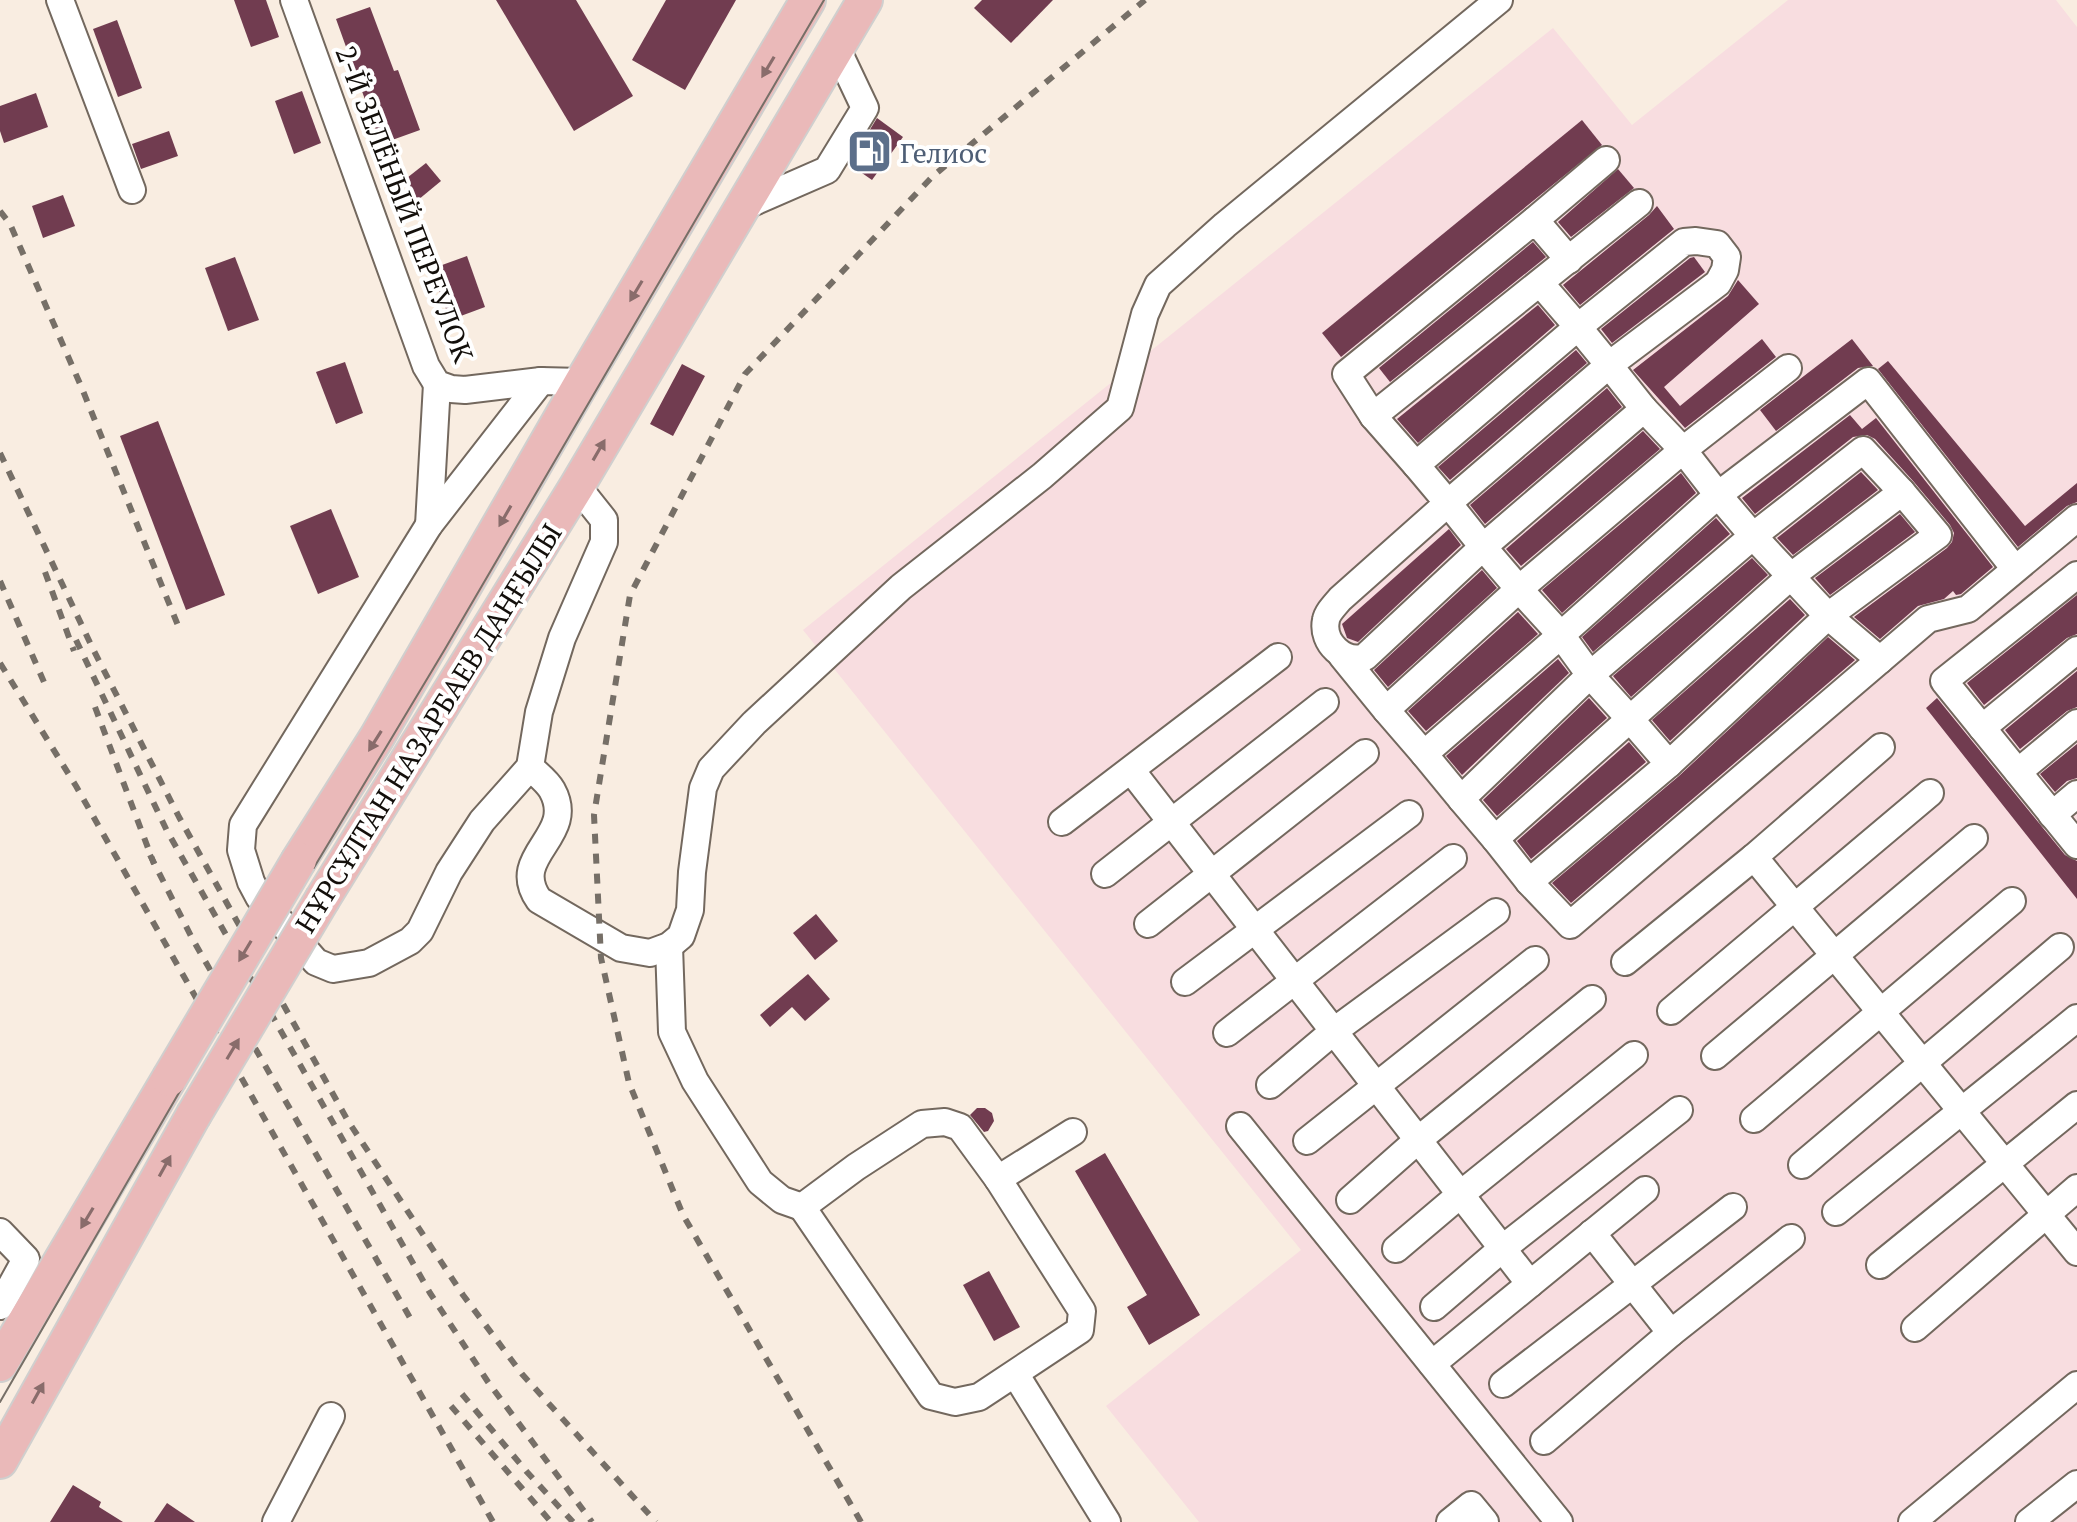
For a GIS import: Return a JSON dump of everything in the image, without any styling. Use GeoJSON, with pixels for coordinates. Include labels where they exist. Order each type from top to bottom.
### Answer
{"type":"FeatureCollection","features":[{"type":"Feature","properties":{"kind":"main road","name":"НҰРСҰЛТАН НАЗАРБАЕВ ДАҢҒЫЛЫ"},"geometry":{"type":"LineString","coordinates":[[0,1364],[299,860],[377,737],[808,0]]}},
{"type":"Feature","properties":{"kind":"main road","name":"НҰРСҰЛТАН НАЗАРБАЕВ ДАҢҒЫЛЫ"},"geometry":{"type":"LineString","coordinates":[[0,1461],[193,1116],[323,898],[577,486],[865,0]]}},
{"type":"Feature","properties":{"kind":"main road"},"geometry":{"type":"LineString","coordinates":[[837,49],[878,0]]}},
{"type":"Feature","properties":{"kind":"street"},"geometry":{"type":"LineString","coordinates":[[60,0],[132,190]]}},
{"type":"Feature","properties":{"kind":"street","name":"2-Й ЗЕЛЁНЫЙ ПЕРЕУЛОК"},"geometry":{"type":"LineString","coordinates":[[294,0],[426,366],[437,384],[465,390],[541,381],[582,382]]}},
{"type":"Feature","properties":{"kind":"street"},"geometry":{"type":"LineString","coordinates":[[530,767],[550,786],[550,804],[557,822],[529,871],[530,887],[539,900],[621,948],[650,953],[669,946],[681,936],[690,910],[703,788],[711,769],[754,723],[901,587],[1042,476],[1120,408],[1145,314],[1158,285],[1225,225],[1499,0]]}},
{"type":"Feature","properties":{"kind":"street"},"geometry":{"type":"LineString","coordinates":[[740,208],[827,170],[865,108],[837,49]]}},
{"type":"Feature","properties":{"kind":"street"},"geometry":{"type":"LineString","coordinates":[[1606,160],[1346,374],[1373,416],[1561,635],[1590,675],[1669,764]]}},
{"type":"Feature","properties":{"kind":"street"},"geometry":{"type":"LineString","coordinates":[[1373,416],[1639,203]]}},
{"type":"Feature","properties":{"kind":"street"},"geometry":{"type":"LineString","coordinates":[[1535,220],[1569,260]]}},
{"type":"Feature","properties":{"kind":"street"},"geometry":{"type":"LineString","coordinates":[[1416,465],[1578,327],[1684,242],[1717,244],[1727,257],[1718,283],[1609,365],[1340,599],[1325,618],[1326,635],[1342,656],[1529,882],[1570,925],[1928,619],[1968,609],[2077,518]]}},
{"type":"Feature","properties":{"kind":"street"},"geometry":{"type":"LineString","coordinates":[[1540,283],[1753,536],[1828,616],[1880,660]]}},
{"type":"Feature","properties":{"kind":"street"},"geometry":{"type":"LineString","coordinates":[[1386,710],[1519,589],[1683,450],[1788,368]]}},
{"type":"Feature","properties":{"kind":"street"},"geometry":{"type":"LineString","coordinates":[[541,381],[429,525],[248,815],[241,837],[241,850],[251,882],[259,897],[316,962],[333,969],[369,963],[410,941],[420,931],[449,872],[482,821],[530,767],[539,712],[562,638],[604,542],[604,520],[577,486]]}},
{"type":"Feature","properties":{"kind":"street"},"geometry":{"type":"LineString","coordinates":[[1424,754],[1718,495],[1868,381],[2015,569]]}},
{"type":"Feature","properties":{"kind":"street"},"geometry":{"type":"LineString","coordinates":[[429,525],[437,384]]}},
{"type":"Feature","properties":{"kind":"street"},"geometry":{"type":"LineString","coordinates":[[1342,656],[1355,660],[1365,657],[1483,547],[1644,409]]}},
{"type":"Feature","properties":{"kind":"street"},"geometry":{"type":"LineString","coordinates":[[1461,799],[1590,675],[1753,536],[1863,450],[1938,535],[1828,616],[1669,764],[1529,882]]}},
{"type":"Feature","properties":{"kind":"street"},"geometry":{"type":"LineString","coordinates":[[1495,839],[1790,577],[1902,492]]}},
{"type":"Feature","properties":{"kind":"street"},"geometry":{"type":"LineString","coordinates":[[2077,575],[1944,681],[2077,845]]}},
{"type":"Feature","properties":{"kind":"street"},"geometry":{"type":"LineString","coordinates":[[1982,728],[2077,650]]}},
{"type":"Feature","properties":{"kind":"street"},"geometry":{"type":"LineString","coordinates":[[1062,822],[1278,657]]}},
{"type":"Feature","properties":{"kind":"street"},"geometry":{"type":"LineString","coordinates":[[1105,874],[1325,702]]}},
{"type":"Feature","properties":{"kind":"street"},"geometry":{"type":"LineString","coordinates":[[2018,772],[2077,723]]}},
{"type":"Feature","properties":{"kind":"street"},"geometry":{"type":"LineString","coordinates":[[1625,962],[1754,857],[1881,747]]}},
{"type":"Feature","properties":{"kind":"street"},"geometry":{"type":"LineString","coordinates":[[1148,924],[1365,753]]}},
{"type":"Feature","properties":{"kind":"street"},"geometry":{"type":"LineString","coordinates":[[1131,770],[1530,1284]]}},
{"type":"Feature","properties":{"kind":"street"},"geometry":{"type":"LineString","coordinates":[[1671,1011],[1930,793]]}},
{"type":"Feature","properties":{"kind":"street"},"geometry":{"type":"LineString","coordinates":[[2052,815],[2077,794]]}},
{"type":"Feature","properties":{"kind":"street"},"geometry":{"type":"LineString","coordinates":[[1185,982],[1409,814]]}},
{"type":"Feature","properties":{"kind":"street"},"geometry":{"type":"LineString","coordinates":[[1715,1056],[1974,838]]}},
{"type":"Feature","properties":{"kind":"street"},"geometry":{"type":"LineString","coordinates":[[1754,857],[2077,1252]]}},
{"type":"Feature","properties":{"kind":"street"},"geometry":{"type":"LineString","coordinates":[[1227,1033],[1453,858]]}},
{"type":"Feature","properties":{"kind":"street"},"geometry":{"type":"LineString","coordinates":[[1754,1119],[2012,901]]}},
{"type":"Feature","properties":{"kind":"street"},"geometry":{"type":"LineString","coordinates":[[1270,1085],[1334,1031],[1496,912]]}},
{"type":"Feature","properties":{"kind":"street"},"geometry":{"type":"LineString","coordinates":[[669,946],[672,1032],[695,1081],[760,1182],[782,1200],[802,1207],[931,1396],[955,1402],[979,1397],[1080,1330],[1082,1311],[998,1179],[960,1127],[945,1122],[922,1124],[802,1207]]}},
{"type":"Feature","properties":{"kind":"street"},"geometry":{"type":"LineString","coordinates":[[1802,1165],[2060,947]]}},
{"type":"Feature","properties":{"kind":"street"},"geometry":{"type":"LineString","coordinates":[[1307,1141],[1535,960]]}},
{"type":"Feature","properties":{"kind":"street"},"geometry":{"type":"LineString","coordinates":[[1350,1200],[1418,1140],[1592,999]]}},
{"type":"Feature","properties":{"kind":"street"},"geometry":{"type":"LineString","coordinates":[[1836,1212],[2077,1018]]}},
{"type":"Feature","properties":{"kind":"street"},"geometry":{"type":"LineString","coordinates":[[1396,1249],[1634,1055]]}},
{"type":"Feature","properties":{"kind":"street"},"geometry":{"type":"LineString","coordinates":[[1880,1265],[2077,1105]]}},
{"type":"Feature","properties":{"kind":"street"},"geometry":{"type":"LineString","coordinates":[[1434,1307],[1503,1248],[1679,1110]]}},
{"type":"Feature","properties":{"kind":"street"},"geometry":{"type":"LineString","coordinates":[[1240,1126],[1559,1522]]}},
{"type":"Feature","properties":{"kind":"street"},"geometry":{"type":"LineString","coordinates":[[998,1179],[1073,1132]]}},
{"type":"Feature","properties":{"kind":"street"},"geometry":{"type":"LineString","coordinates":[[1915,1328],[2077,1188]]}},
{"type":"Feature","properties":{"kind":"street"},"geometry":{"type":"LineString","coordinates":[[1432,1364],[1645,1190]]}},
{"type":"Feature","properties":{"kind":"street"},"geometry":{"type":"LineString","coordinates":[[1503,1384],[1733,1207]]}},
{"type":"Feature","properties":{"kind":"street"},"geometry":{"type":"LineString","coordinates":[[0,1232],[26,1259],[0,1306]]}},
{"type":"Feature","properties":{"kind":"street"},"geometry":{"type":"LineString","coordinates":[[1592,1233],[1671,1333]]}},
{"type":"Feature","properties":{"kind":"street"},"geometry":{"type":"LineString","coordinates":[[1544,1441],[1671,1333],[1791,1238]]}},
{"type":"Feature","properties":{"kind":"street"},"geometry":{"type":"LineString","coordinates":[[1016,1375],[1107,1522]]}},
{"type":"Feature","properties":{"kind":"street"},"geometry":{"type":"LineString","coordinates":[[1912,1522],[2077,1385]]}},
{"type":"Feature","properties":{"kind":"street"},"geometry":{"type":"LineString","coordinates":[[276,1522],[331,1416]]}},
{"type":"Feature","properties":{"kind":"street"},"geometry":{"type":"LineString","coordinates":[[2046,1517],[2077,1484]]}},
{"type":"Feature","properties":{"kind":"street"},"geometry":{"type":"LineString","coordinates":[[1450,1522],[1471,1505],[1485,1522]]}},
{"type":"Feature","properties":{"kind":"shaded area"},"geometry":{"type":"Polygon","coordinates":[[[1788,0],[2056,0],[2077,27],[2077,1522],[1199,1522],[1106,1406],[1301,1250],[803,630],[1553,28],[1632,125],[1788,0]]]}},
{"type":"Feature","properties":{"kind":"building"},"geometry":{"type":"Polygon","coordinates":[[[234,0],[266,0],[279,37],[251,47],[234,0]]]}},
{"type":"Feature","properties":{"kind":"building"},"geometry":{"type":"Polygon","coordinates":[[[496,0],[576,0],[633,96],[574,131],[496,0]]]}},
{"type":"Feature","properties":{"kind":"building"},"geometry":{"type":"Polygon","coordinates":[[[666,0],[736,0],[685,90],[632,60],[666,0]]]}},
{"type":"Feature","properties":{"kind":"building"},"geometry":{"type":"Polygon","coordinates":[[[982,0],[1053,0],[1011,43],[974,8],[982,0]]]}},
{"type":"Feature","properties":{"kind":"building"},"geometry":{"type":"Polygon","coordinates":[[[370,7],[420,130],[381,144],[336,19],[370,7]]]}},
{"type":"Feature","properties":{"kind":"building"},"geometry":{"type":"Polygon","coordinates":[[[117,20],[142,88],[118,97],[93,29],[117,20]]]}},
{"type":"Feature","properties":{"kind":"building"},"geometry":{"type":"Polygon","coordinates":[[[302,91],[321,143],[294,154],[275,101],[302,91]]]}},
{"type":"Feature","properties":{"kind":"building"},"geometry":{"type":"Polygon","coordinates":[[[36,93],[48,127],[4,143],[0,131],[0,106],[36,93]]]}},
{"type":"Feature","properties":{"kind":"building"},"geometry":{"type":"Polygon","coordinates":[[[877,118],[903,137],[872,180],[849,164],[877,118]]]}},
{"type":"Feature","properties":{"kind":"building"},"geometry":{"type":"Polygon","coordinates":[[[1582,120],[1602,145],[1341,357],[1322,333],[1582,120]]]}},
{"type":"Feature","properties":{"kind":"building"},"geometry":{"type":"Polygon","coordinates":[[[169,131],[178,156],[141,169],[132,144],[169,131]]]}},
{"type":"Feature","properties":{"kind":"building"},"geometry":{"type":"Polygon","coordinates":[[[426,163],[441,181],[418,200],[403,181],[426,163]]]}},
{"type":"Feature","properties":{"kind":"building"},"geometry":{"type":"Polygon","coordinates":[[[1618,169],[1634,188],[1571,237],[1558,222],[1618,169]]]}},
{"type":"Feature","properties":{"kind":"building"},"geometry":{"type":"Polygon","coordinates":[[[63,195],[75,226],[43,238],[32,206],[63,195]]]}},
{"type":"Feature","properties":{"kind":"building"},"geometry":{"type":"Polygon","coordinates":[[[1657,206],[1674,229],[1580,305],[1563,285],[1657,206]]]}},
{"type":"Feature","properties":{"kind":"building"},"geometry":{"type":"Polygon","coordinates":[[[1533,242],[1546,257],[1390,382],[1379,368],[1533,242]]]}},
{"type":"Feature","properties":{"kind":"building"},"geometry":{"type":"Polygon","coordinates":[[[467,256],[485,307],[450,320],[431,269],[467,256]]]}},
{"type":"Feature","properties":{"kind":"building"},"geometry":{"type":"Polygon","coordinates":[[[235,257],[259,320],[228,331],[205,268],[235,257]]]}},
{"type":"Feature","properties":{"kind":"building"},"geometry":{"type":"Polygon","coordinates":[[[1694,257],[1705,272],[1612,343],[1601,329],[1694,257]]]}},
{"type":"Feature","properties":{"kind":"building"},"geometry":{"type":"Polygon","coordinates":[[[1738,280],[1759,304],[1664,387],[1680,406],[1762,339],[1776,357],[1685,428],[1633,370],[1728,296],[1738,280]]]}},
{"type":"Feature","properties":{"kind":"building"},"geometry":{"type":"Polygon","coordinates":[[[1538,305],[1555,325],[1418,443],[1397,419],[1538,305]]]}},
{"type":"Feature","properties":{"kind":"building"},"geometry":{"type":"Polygon","coordinates":[[[1852,339],[1873,366],[1858,368],[1776,431],[1760,410],[1852,339]]]}},
{"type":"Feature","properties":{"kind":"building"},"geometry":{"type":"Polygon","coordinates":[[[1576,350],[1587,363],[1450,480],[1438,467],[1576,350]]]}},
{"type":"Feature","properties":{"kind":"building"},"geometry":{"type":"Polygon","coordinates":[[[1888,361],[2025,526],[2077,483],[2077,502],[2067,506],[2018,547],[1878,369],[1888,361]]]}},
{"type":"Feature","properties":{"kind":"building"},"geometry":{"type":"Polygon","coordinates":[[[345,362],[363,413],[336,424],[316,372],[345,362]]]}},
{"type":"Feature","properties":{"kind":"building"},"geometry":{"type":"Polygon","coordinates":[[[682,364],[705,376],[673,436],[650,424],[682,364]]]}},
{"type":"Feature","properties":{"kind":"building"},"geometry":{"type":"Polygon","coordinates":[[[1607,388],[1622,407],[1485,524],[1470,505],[1607,388]]]}},
{"type":"Feature","properties":{"kind":"building"},"geometry":{"type":"Polygon","coordinates":[[[1850,415],[1862,429],[1876,418],[1993,567],[1961,594],[1956,595],[1953,591],[1944,599],[1918,606],[1880,639],[1854,617],[1947,548],[1954,533],[1875,439],[1867,435],[1853,437],[1755,514],[1742,498],[1850,415]]]}},
{"type":"Feature","properties":{"kind":"building"},"geometry":{"type":"Polygon","coordinates":[[[158,421],[225,595],[186,610],[120,436],[158,421]]]}},
{"type":"Feature","properties":{"kind":"building"},"geometry":{"type":"Polygon","coordinates":[[[1643,431],[1660,449],[1521,566],[1506,549],[1643,431]]]}},
{"type":"Feature","properties":{"kind":"building"},"geometry":{"type":"Polygon","coordinates":[[[1861,472],[1878,490],[1793,555],[1777,538],[1861,472]]]}},
{"type":"Feature","properties":{"kind":"building"},"geometry":{"type":"Polygon","coordinates":[[[1681,473],[1696,493],[1562,613],[1542,590],[1681,473]]]}},
{"type":"Feature","properties":{"kind":"building"},"geometry":{"type":"Polygon","coordinates":[[[331,509],[359,577],[318,594],[290,526],[331,509]]]}},
{"type":"Feature","properties":{"kind":"building"},"geometry":{"type":"Polygon","coordinates":[[[1900,514],[1915,532],[1830,595],[1815,578],[1900,514]]]}},
{"type":"Feature","properties":{"kind":"building"},"geometry":{"type":"Polygon","coordinates":[[[1716,518],[1730,534],[1593,652],[1582,637],[1716,518]]]}},
{"type":"Feature","properties":{"kind":"building"},"geometry":{"type":"Polygon","coordinates":[[[1449,529],[1461,545],[1358,642],[1347,638],[1342,624],[1449,529]]]}},
{"type":"Feature","properties":{"kind":"building"},"geometry":{"type":"Polygon","coordinates":[[[1752,558],[1768,575],[1631,697],[1613,676],[1752,558]]]}},
{"type":"Feature","properties":{"kind":"building"},"geometry":{"type":"Polygon","coordinates":[[[1482,570],[1497,588],[1388,687],[1374,670],[1482,570]]]}},
{"type":"Feature","properties":{"kind":"building"},"geometry":{"type":"Polygon","coordinates":[[[2077,595],[2077,634],[2067,638],[1984,705],[1967,683],[2077,595]]]}},
{"type":"Feature","properties":{"kind":"building"},"geometry":{"type":"Polygon","coordinates":[[[1790,599],[1805,615],[1670,741],[1652,720],[1790,599]]]}},
{"type":"Feature","properties":{"kind":"building"},"geometry":{"type":"Polygon","coordinates":[[[1518,612],[1538,634],[1426,731],[1408,711],[1518,612]]]}},
{"type":"Feature","properties":{"kind":"building"},"geometry":{"type":"Polygon","coordinates":[[[1828,637],[1855,660],[1571,903],[1552,883],[1679,776],[1828,637]]]}},
{"type":"Feature","properties":{"kind":"building"},"geometry":{"type":"Polygon","coordinates":[[[1558,659],[1569,673],[1462,775],[1446,756],[1558,659]]]}},
{"type":"Feature","properties":{"kind":"building"},"geometry":{"type":"Polygon","coordinates":[[[2077,671],[2077,707],[2067,711],[2020,749],[2005,730],[2077,671]]]}},
{"type":"Feature","properties":{"kind":"building"},"geometry":{"type":"Polygon","coordinates":[[[1589,698],[1607,718],[1497,816],[1483,800],[1589,698]]]}},
{"type":"Feature","properties":{"kind":"building"},"geometry":{"type":"Polygon","coordinates":[[[1937,698],[2065,855],[2077,861],[2077,899],[1926,708],[1937,698]]]}},
{"type":"Feature","properties":{"kind":"building"},"geometry":{"type":"Polygon","coordinates":[[[1629,742],[1646,762],[1531,859],[1517,841],[1629,742]]]}},
{"type":"Feature","properties":{"kind":"building"},"geometry":{"type":"Polygon","coordinates":[[[2077,744],[2077,778],[2067,781],[2055,792],[2040,774],[2077,744]]]}},
{"type":"Feature","properties":{"kind":"building"},"geometry":{"type":"Polygon","coordinates":[[[816,914],[838,941],[815,960],[793,933],[816,914]]]}},
{"type":"Feature","properties":{"kind":"building"},"geometry":{"type":"Polygon","coordinates":[[[808,974],[830,999],[805,1021],[792,1007],[770,1027],[760,1015],[808,974]]]}},
{"type":"Feature","properties":{"kind":"building"},"geometry":{"type":"Polygon","coordinates":[[[977,1108],[985,1108],[992,1113],[994,1121],[988,1131],[984,1132],[970,1115],[977,1108]]]}},
{"type":"Feature","properties":{"kind":"building"},"geometry":{"type":"Polygon","coordinates":[[[1105,1153],[1200,1315],[1149,1345],[1127,1307],[1147,1295],[1075,1171],[1105,1153]]]}},
{"type":"Feature","properties":{"kind":"building"},"geometry":{"type":"Polygon","coordinates":[[[989,1271],[1020,1327],[994,1341],[963,1285],[989,1271]]]}},
{"type":"Feature","properties":{"kind":"building"},"geometry":{"type":"Polygon","coordinates":[[[73,1485],[101,1502],[99,1507],[123,1522],[50,1522],[73,1485]]]}},
{"type":"Feature","properties":{"kind":"building"},"geometry":{"type":"Polygon","coordinates":[[[167,1503],[195,1522],[154,1522],[167,1503]]]}},
{"type":"Feature","properties":{"kind":"tram line"},"geometry":{"type":"LineString","coordinates":[[0,1402],[180,1091],[445,649],[824,0]]}},
{"type":"Feature","properties":{"kind":"railway"},"geometry":{"type":"LineString","coordinates":[[861,1522],[683,1215],[629,1083],[601,958],[594,815],[630,595],[745,374],[933,176],[1145,0]]}},
{"type":"Feature","properties":{"kind":"railway"},"geometry":{"type":"LineString","coordinates":[[0,211],[10,224],[81,386],[181,633]]}},
{"type":"Feature","properties":{"kind":"railway"},"geometry":{"type":"LineString","coordinates":[[0,453],[94,651],[179,817],[348,1121],[463,1295],[522,1374],[656,1522]]}},
{"type":"Feature","properties":{"kind":"railway"},"geometry":{"type":"LineString","coordinates":[[45,572],[74,651]]}},
{"type":"Feature","properties":{"kind":"railway"},"geometry":{"type":"LineString","coordinates":[[0,581],[47,689]]}},
{"type":"Feature","properties":{"kind":"railway"},"geometry":{"type":"LineString","coordinates":[[76,640],[167,831],[430,1293],[488,1382],[592,1522]]}},
{"type":"Feature","properties":{"kind":"railway"},"geometry":{"type":"LineString","coordinates":[[0,663],[76,786],[493,1522]]}},
{"type":"Feature","properties":{"kind":"railway"},"geometry":{"type":"LineString","coordinates":[[95,707],[154,864]]}},
{"type":"Feature","properties":{"kind":"railway"},"geometry":{"type":"LineString","coordinates":[[150,855],[193,940],[413,1323]]}},
{"type":"Feature","properties":{"kind":"railway"},"geometry":{"type":"LineString","coordinates":[[462,1394],[573,1522]]}},
{"type":"Feature","properties":{"kind":"railway"},"geometry":{"type":"LineString","coordinates":[[451,1406],[551,1522]]}},
{"type":"Feature","properties":{"kind":"place","name":"Гелиос"},"geometry":{"type":"Point","coordinates":[869,152]}}]}
